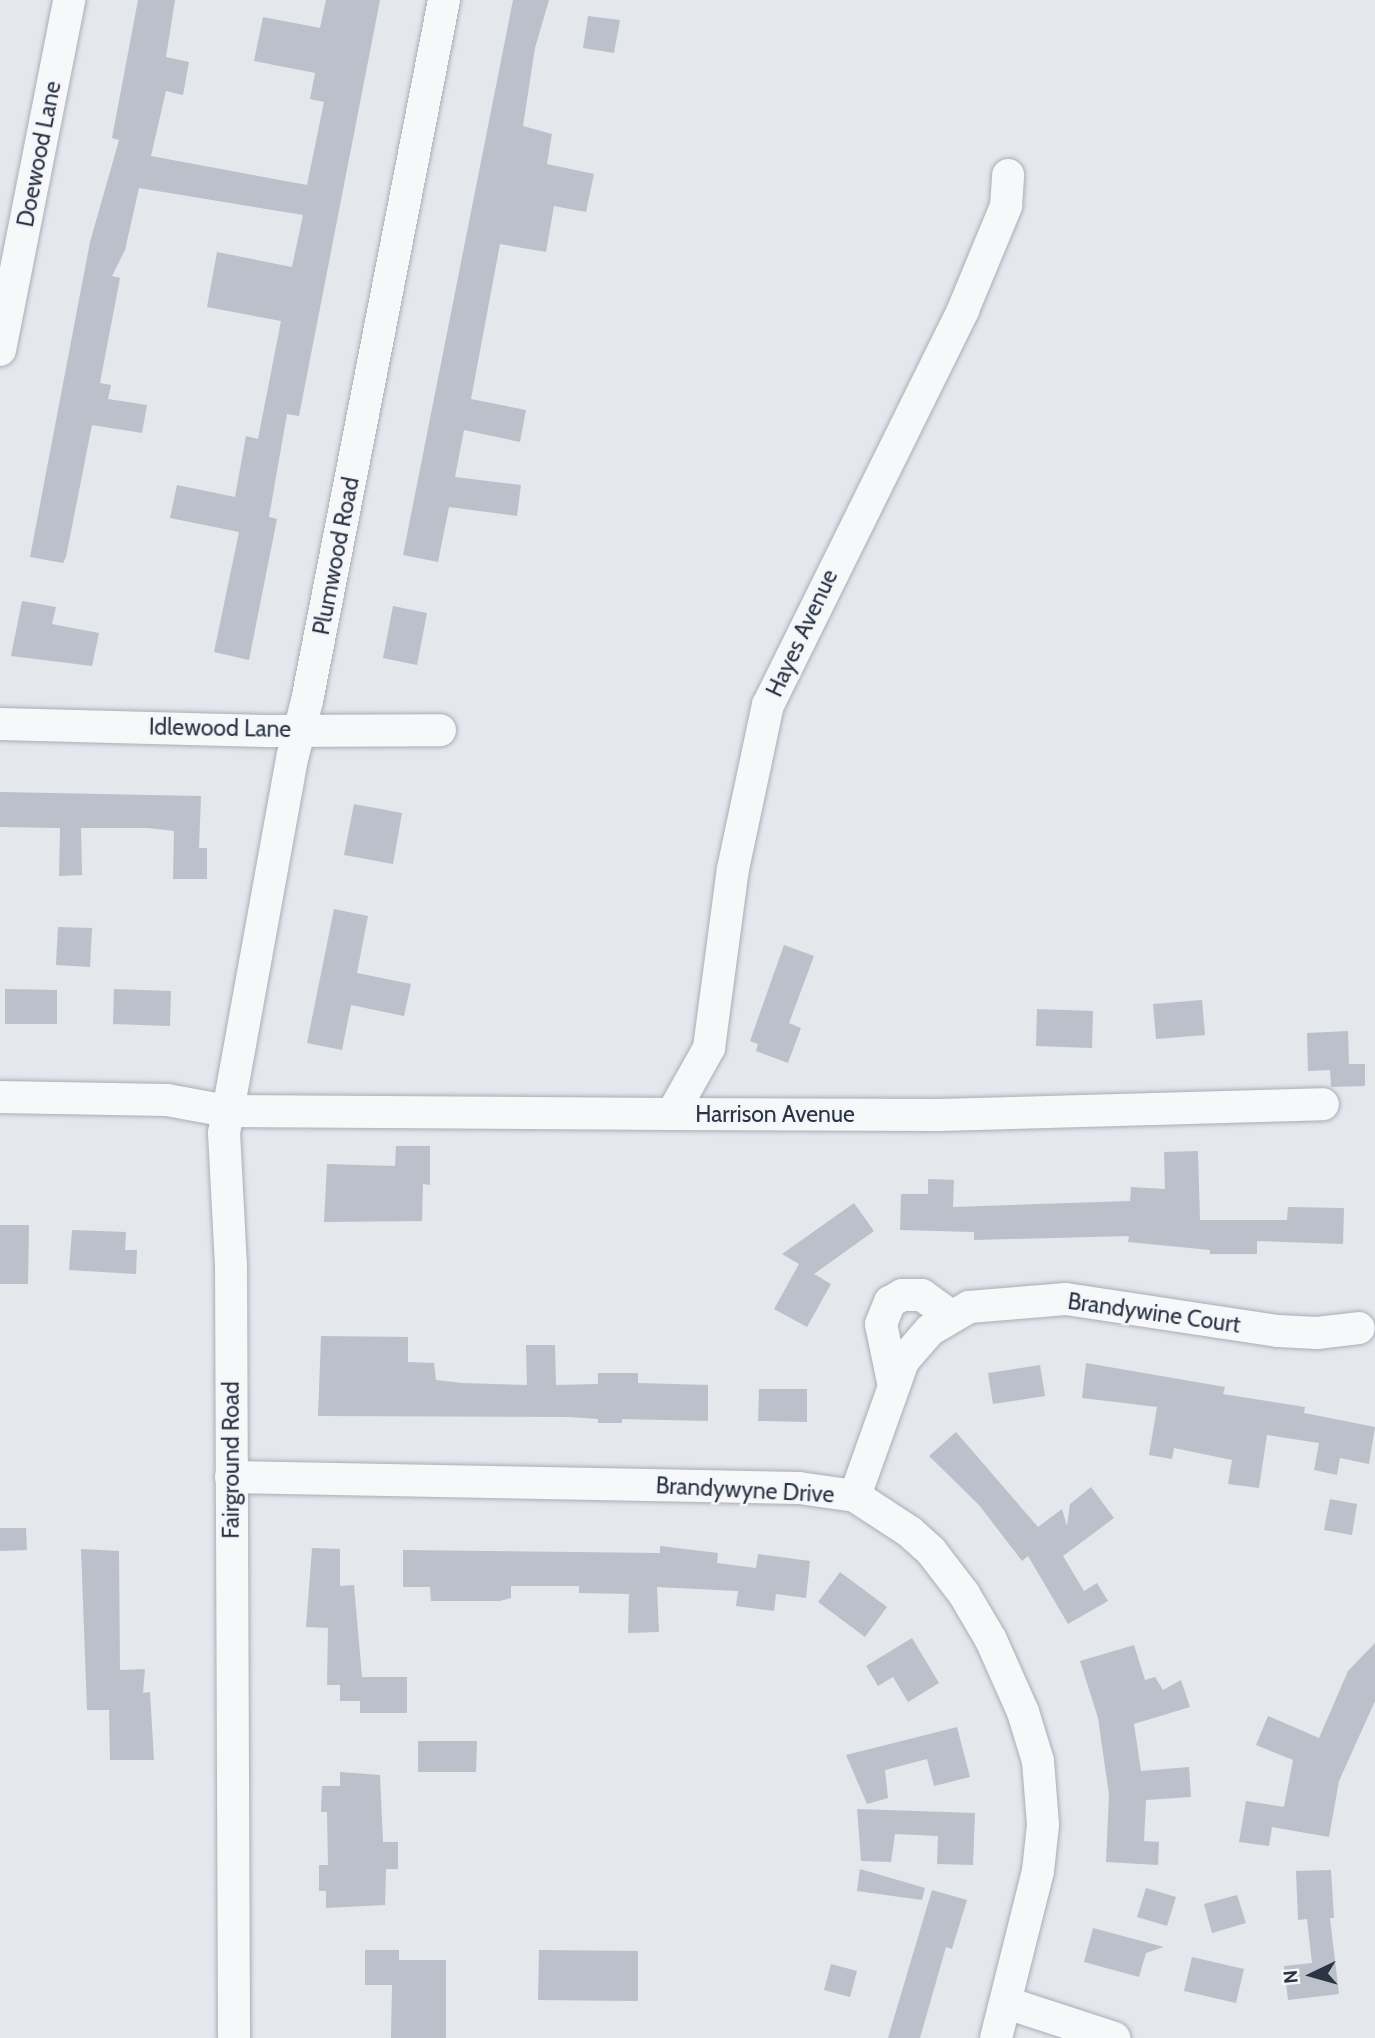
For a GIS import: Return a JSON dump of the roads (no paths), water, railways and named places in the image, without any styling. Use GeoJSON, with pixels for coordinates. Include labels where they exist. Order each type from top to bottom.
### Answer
{"type":"FeatureCollection","features":[{"type":"Feature","properties":{"kind":"street","name":"Doewood Lane"},"geometry":{"type":"LineString","coordinates":[[0,350],[69,0]]}},
{"type":"Feature","properties":{"kind":"street","name":"Plumwood Road"},"geometry":{"type":"LineString","coordinates":[[227,1111],[443,0]]}},
{"type":"Feature","properties":{"kind":"street","name":"Hayes Avenue"},"geometry":{"type":"LineString","coordinates":[[672,1114],[709,1048],[733,869],[768,705],[964,310],[1006,206],[1008,175]]}},
{"type":"Feature","properties":{"kind":"street","name":"Idlewood Lane"},"geometry":{"type":"LineString","coordinates":[[0,724],[440,730]]}},
{"type":"Feature","properties":{"kind":"street"},"geometry":{"type":"LineString","coordinates":[[0,1097],[167,1100],[227,1111]]}},
{"type":"Feature","properties":{"kind":"street","name":"Harrison Avenue"},"geometry":{"type":"LineString","coordinates":[[227,1111],[939,1115],[1323,1104]]}},
{"type":"Feature","properties":{"kind":"street","name":"Fairground Road"},"geometry":{"type":"LineString","coordinates":[[227,1111],[234,2038]]}},
{"type":"Feature","properties":{"kind":"street"},"geometry":{"type":"LineString","coordinates":[[893,1382],[881,1324],[890,1302],[902,1294],[922,1295],[950,1315]]}},
{"type":"Feature","properties":{"kind":"street","name":"Brandywine Court"},"geometry":{"type":"LineString","coordinates":[[855,1496],[893,1382],[922,1338],[950,1315],[996,1303],[1066,1299],[1278,1331],[1317,1334],[1359,1328]]}},
{"type":"Feature","properties":{"kind":"street","name":"Brandywyne Drive"},"geometry":{"type":"LineString","coordinates":[[231,1477],[799,1488],[855,1496],[931,1551],[964,1594],[991,1640],[1027,1724],[1038,1761],[1043,1825],[1038,1871],[1007,2003],[996,2038]]}},
{"type":"Feature","properties":{"kind":"street"},"geometry":{"type":"LineString","coordinates":[[1007,2003],[1114,2038]]}}]}
